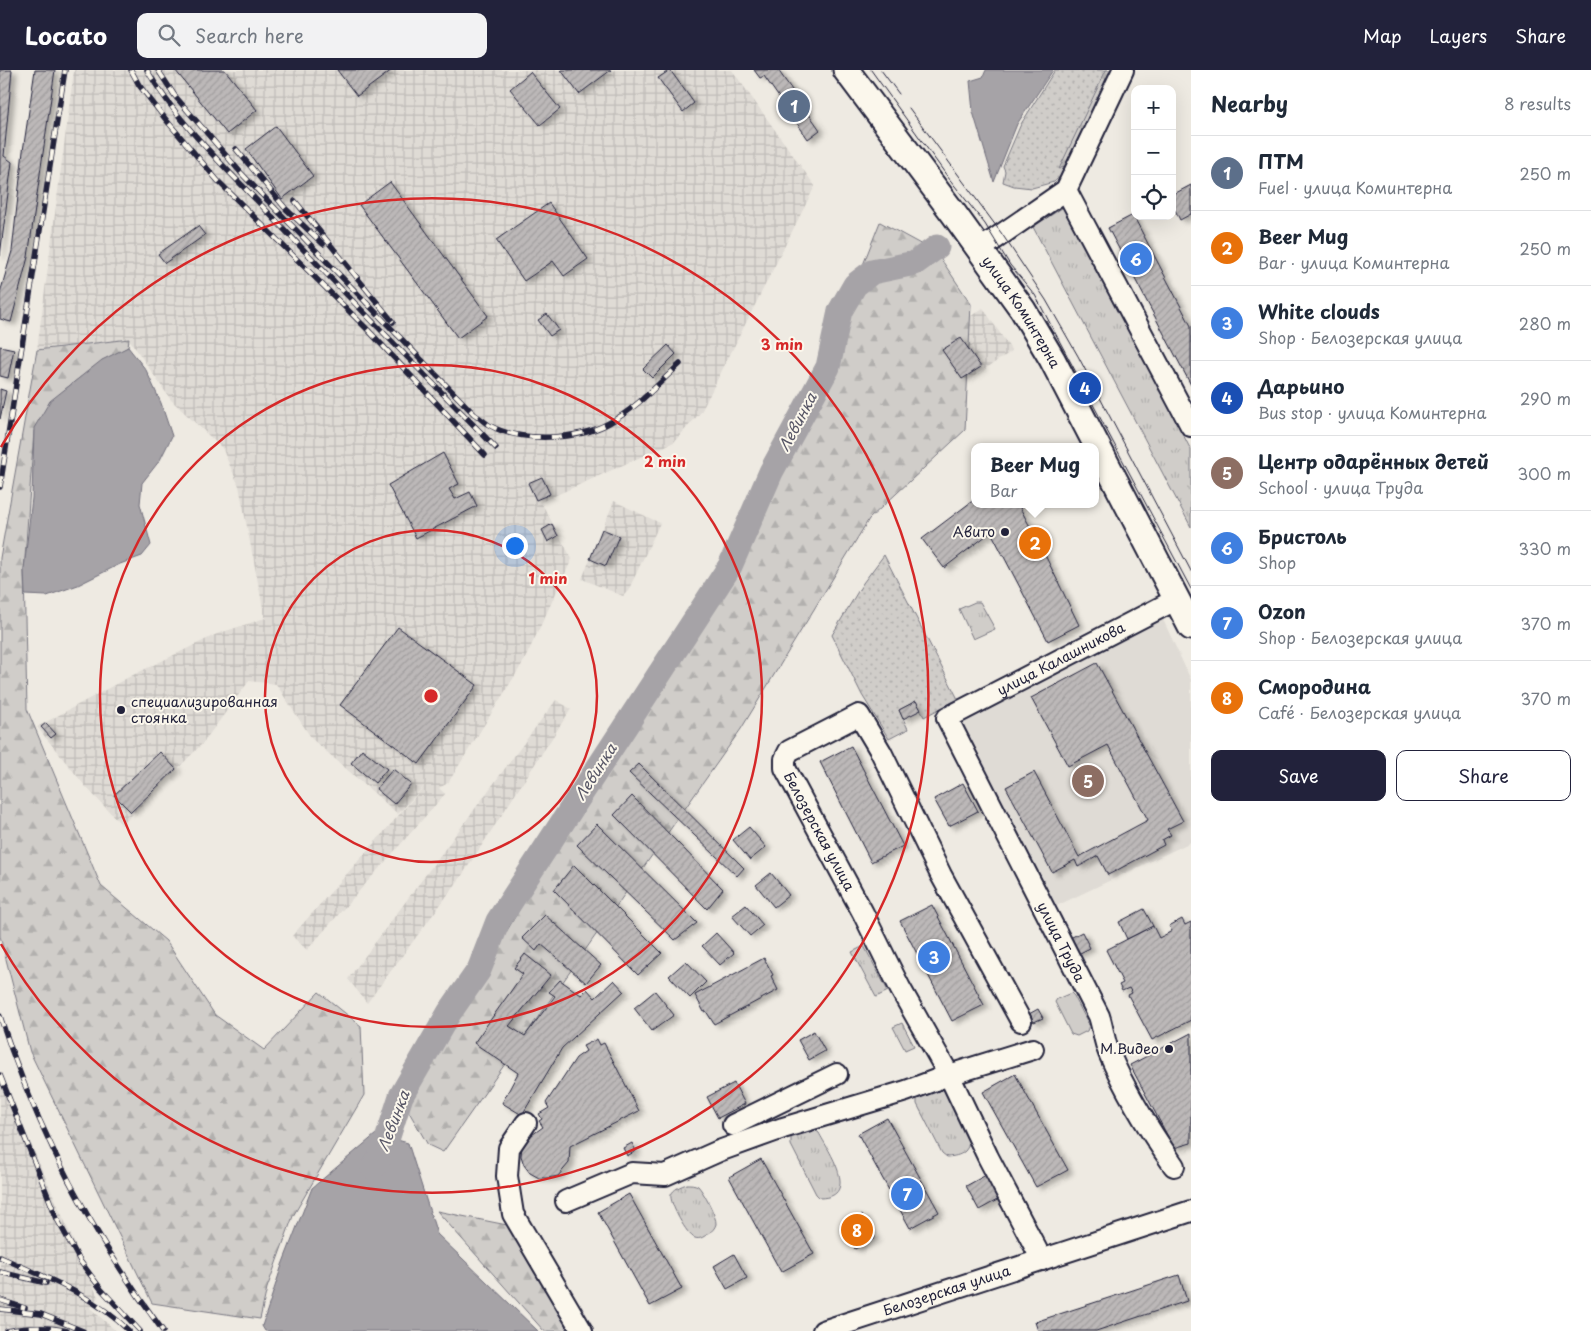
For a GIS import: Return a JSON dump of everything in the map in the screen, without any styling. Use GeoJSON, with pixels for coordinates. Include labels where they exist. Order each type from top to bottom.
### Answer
{"type":"FeatureCollection","features":[{"type":"Feature","properties":{"kind":"main road","name":"улица Коминтерна"},"geometry":{"type":"LineString","coordinates":[[846,70],[1023,310],[1052,358],[1096,443]]}},
{"type":"Feature","properties":{"kind":"main road","name":"улица Коминтерна"},"geometry":{"type":"LineString","coordinates":[[1099,449],[1191,627]]}},
{"type":"Feature","properties":{"kind":"street"},"geometry":{"type":"LineString","coordinates":[[979,250],[1066,190],[1122,70]]}},
{"type":"Feature","properties":{"kind":"street"},"geometry":{"type":"LineString","coordinates":[[1066,190],[1191,426]]}},
{"type":"Feature","properties":{"kind":"street","name":"улица Калашникова"},"geometry":{"type":"LineString","coordinates":[[947,718],[1177,599]]}},
{"type":"Feature","properties":{"kind":"street","name":"Белозерская улица"},"geometry":{"type":"LineString","coordinates":[[1021,1021],[941,875],[881,752],[859,715],[789,751],[785,759],[785,768],[863,913],[900,988],[949,1074],[988,1157],[1042,1260]]}},
{"type":"Feature","properties":{"kind":"street","name":"улица Труда"},"geometry":{"type":"LineString","coordinates":[[947,718],[1099,1016],[1108,1052],[1130,1096],[1174,1166]]}},
{"type":"Feature","properties":{"kind":"street"},"geometry":{"type":"LineString","coordinates":[[566,1201],[632,1173],[665,1174],[719,1151],[783,1128],[906,1091],[949,1074],[1033,1049]]}},
{"type":"Feature","properties":{"kind":"street"},"geometry":{"type":"LineString","coordinates":[[733,1125],[837,1074]]}},
{"type":"Feature","properties":{"kind":"street"},"geometry":{"type":"LineString","coordinates":[[778,1104],[783,1117],[783,1128]]}},
{"type":"Feature","properties":{"kind":"street"},"geometry":{"type":"LineString","coordinates":[[526,1123],[509,1148],[508,1176],[513,1214],[582,1331]]}},
{"type":"Feature","properties":{"kind":"street","name":"Белозерская улица"},"geometry":{"type":"LineString","coordinates":[[822,1331],[912,1300],[1191,1211]]}},
{"type":"Feature","properties":{"kind":"shaded area"},"geometry":{"type":"Polygon","coordinates":[[[74,70],[732,70],[815,186],[701,412],[674,442],[541,502],[572,559],[524,661],[448,783],[439,788],[445,794],[307,950],[292,936],[429,781],[398,814],[312,739],[276,684],[249,681],[202,744],[122,825],[86,787],[37,727],[129,677],[217,634],[265,618],[239,486],[222,448],[171,400],[129,339],[37,350],[74,70]]]}},
{"type":"Feature","properties":{"kind":"shaded area"},"geometry":{"type":"Polygon","coordinates":[[[986,70],[1053,70],[1017,124],[994,182],[973,112],[970,81],[983,77],[986,70]]]}},
{"type":"Feature","properties":{"kind":"shaded area"},"geometry":{"type":"Polygon","coordinates":[[[983,308],[1012,351],[964,383],[935,340],[983,308]]]}},
{"type":"Feature","properties":{"kind":"shaded area"},"geometry":{"type":"Polygon","coordinates":[[[128,347],[146,370],[161,403],[172,436],[160,460],[142,483],[140,504],[151,545],[142,556],[120,564],[78,585],[47,596],[25,595],[24,569],[32,498],[34,428],[50,401],[102,360],[128,347]]]}},
{"type":"Feature","properties":{"kind":"shaded area"},"geometry":{"type":"Polygon","coordinates":[[[614,501],[660,523],[628,591],[623,596],[582,579],[614,501]]]}},
{"type":"Feature","properties":{"kind":"shaded area"},"geometry":{"type":"Polygon","coordinates":[[[1160,613],[1191,680],[1191,842],[1052,908],[953,720],[1160,613]]]}},
{"type":"Feature","properties":{"kind":"shaded area"},"geometry":{"type":"Polygon","coordinates":[[[556,700],[571,709],[461,877],[367,1003],[348,979],[556,700]]]}},
{"type":"Feature","properties":{"kind":"shaded area"},"geometry":{"type":"Polygon","coordinates":[[[0,1074],[98,1297],[90,1308],[116,1331],[0,1331],[0,1074]]]}},
{"type":"Feature","properties":{"kind":"shaded area"},"geometry":{"type":"Polygon","coordinates":[[[376,1134],[408,1143],[437,1234],[538,1331],[265,1331],[262,1326],[282,1265],[312,1188],[376,1134]]]}},
{"type":"Feature","properties":{"kind":"green space"},"geometry":{"type":"Polygon","coordinates":[[[1055,70],[1119,70],[1074,164],[1054,182],[1032,188],[1014,186],[1003,182],[1005,171],[1003,166],[1021,124],[1055,70]]]}},
{"type":"Feature","properties":{"kind":"green space"},"geometry":{"type":"Polygon","coordinates":[[[1106,70],[1114,70],[1071,163],[1059,169],[1106,70]]]}},
{"type":"Feature","properties":{"kind":"green space"},"geometry":{"type":"Polygon","coordinates":[[[1065,206],[1191,450],[1191,527],[1033,227],[1065,206]]]}},
{"type":"Feature","properties":{"kind":"green space"},"geometry":{"type":"Polygon","coordinates":[[[880,222],[937,253],[971,304],[965,430],[869,519],[741,729],[443,1152],[428,1145],[405,1105],[759,500],[855,285],[880,222]]]}},
{"type":"Feature","properties":{"kind":"green space"},"geometry":{"type":"Polygon","coordinates":[[[129,339],[128,347],[90,370],[64,390],[34,431],[24,572],[27,709],[101,886],[166,941],[215,1015],[264,1050],[319,992],[361,1026],[364,1095],[293,1216],[267,1288],[260,1319],[152,1303],[30,1052],[0,936],[0,558],[37,350],[129,339]]]}},
{"type":"Feature","properties":{"kind":"green space"},"geometry":{"type":"Polygon","coordinates":[[[884,555],[958,699],[924,717],[916,701],[899,710],[908,729],[889,739],[862,695],[832,635],[863,583],[884,555]]]}},
{"type":"Feature","properties":{"kind":"green space"},"geometry":{"type":"Polygon","coordinates":[[[975,602],[980,602],[995,629],[973,639],[959,609],[975,602]]]}},
{"type":"Feature","properties":{"kind":"green space"},"geometry":{"type":"Polygon","coordinates":[[[864,946],[888,991],[876,997],[852,952],[864,946]]]}},
{"type":"Feature","properties":{"kind":"green space"},"geometry":{"type":"Polygon","coordinates":[[[1071,993],[1089,1025],[1087,1031],[1077,1036],[1071,1034],[1055,1002],[1057,999],[1071,993]]]}},
{"type":"Feature","properties":{"kind":"green space"},"geometry":{"type":"Polygon","coordinates":[[[902,1023],[914,1046],[905,1050],[893,1027],[902,1023]]]}},
{"type":"Feature","properties":{"kind":"green space"},"geometry":{"type":"Polygon","coordinates":[[[941,1087],[946,1090],[969,1137],[968,1146],[964,1152],[947,1157],[942,1153],[917,1104],[917,1095],[941,1087]]]}},
{"type":"Feature","properties":{"kind":"green space"},"geometry":{"type":"Polygon","coordinates":[[[813,1128],[819,1133],[838,1172],[840,1181],[838,1190],[832,1196],[820,1198],[816,1194],[791,1145],[791,1138],[795,1132],[813,1128]]]}},
{"type":"Feature","properties":{"kind":"green space"},"geometry":{"type":"Polygon","coordinates":[[[687,1184],[698,1186],[709,1204],[716,1221],[713,1229],[701,1238],[692,1236],[683,1225],[671,1199],[674,1191],[687,1184]]]}},
{"type":"Feature","properties":{"kind":"green space"},"geometry":{"type":"Polygon","coordinates":[[[437,1211],[507,1225],[572,1331],[544,1331],[437,1211]]]}},
{"type":"Feature","properties":{"kind":"building"},"geometry":{"type":"Polygon","coordinates":[[[0,70],[12,70],[4,156],[12,162],[0,256],[0,70]]]}},
{"type":"Feature","properties":{"kind":"building"},"geometry":{"type":"Polygon","coordinates":[[[35,70],[55,70],[28,257],[11,322],[0,319],[0,293],[12,251],[23,151],[35,70]]]}},
{"type":"Feature","properties":{"kind":"building"},"geometry":{"type":"Polygon","coordinates":[[[175,70],[225,70],[257,110],[227,134],[175,70]]]}},
{"type":"Feature","properties":{"kind":"building"},"geometry":{"type":"Polygon","coordinates":[[[337,70],[392,70],[357,96],[337,70]]]}},
{"type":"Feature","properties":{"kind":"building"},"geometry":{"type":"Polygon","coordinates":[[[561,70],[611,70],[579,94],[561,70]]]}},
{"type":"Feature","properties":{"kind":"building"},"geometry":{"type":"Polygon","coordinates":[[[670,70],[694,103],[683,112],[658,78],[670,70]]]}},
{"type":"Feature","properties":{"kind":"building"},"geometry":{"type":"Polygon","coordinates":[[[754,70],[778,70],[820,130],[808,139],[764,76],[760,78],[754,70]]]}},
{"type":"Feature","properties":{"kind":"building"},"geometry":{"type":"Polygon","coordinates":[[[530,72],[560,109],[540,125],[510,89],[530,72]]]}},
{"type":"Feature","properties":{"kind":"building"},"geometry":{"type":"Polygon","coordinates":[[[276,126],[313,176],[282,199],[246,149],[276,126]]]}},
{"type":"Feature","properties":{"kind":"building"},"geometry":{"type":"Polygon","coordinates":[[[390,182],[488,316],[458,338],[359,205],[390,182]]]}},
{"type":"Feature","properties":{"kind":"building"},"geometry":{"type":"Polygon","coordinates":[[[1191,185],[1191,214],[1180,220],[1176,212],[1176,193],[1191,185]]]}},
{"type":"Feature","properties":{"kind":"building"},"geometry":{"type":"Polygon","coordinates":[[[549,203],[588,259],[564,276],[553,261],[524,281],[496,240],[549,203]]]}},
{"type":"Feature","properties":{"kind":"building"},"geometry":{"type":"Polygon","coordinates":[[[1131,216],[1131,220],[1136,220],[1191,326],[1191,385],[1108,228],[1131,216]]]}},
{"type":"Feature","properties":{"kind":"building"},"geometry":{"type":"Polygon","coordinates":[[[198,226],[205,235],[165,263],[158,254],[198,226]]]}},
{"type":"Feature","properties":{"kind":"building"},"geometry":{"type":"Polygon","coordinates":[[[547,314],[559,330],[550,336],[538,320],[547,314]]]}},
{"type":"Feature","properties":{"kind":"building"},"geometry":{"type":"Polygon","coordinates":[[[961,338],[981,367],[962,379],[942,350],[961,338]]]}},
{"type":"Feature","properties":{"kind":"building"},"geometry":{"type":"Polygon","coordinates":[[[668,345],[676,354],[652,378],[643,369],[668,345]]]}},
{"type":"Feature","properties":{"kind":"building"},"geometry":{"type":"Polygon","coordinates":[[[0,346],[14,349],[8,378],[0,376],[0,346]]]}},
{"type":"Feature","properties":{"kind":"building"},"geometry":{"type":"Polygon","coordinates":[[[0,389],[6,391],[0,419],[0,389]]]}},
{"type":"Feature","properties":{"kind":"building"},"geometry":{"type":"Polygon","coordinates":[[[443,453],[459,484],[449,489],[455,499],[470,492],[477,506],[416,538],[388,485],[443,453]]]}},
{"type":"Feature","properties":{"kind":"building"},"geometry":{"type":"Polygon","coordinates":[[[542,477],[550,494],[536,500],[528,483],[542,477]]]}},
{"type":"Feature","properties":{"kind":"building"},"geometry":{"type":"Polygon","coordinates":[[[971,502],[971,508],[1020,508],[1079,625],[1048,641],[991,532],[944,568],[922,539],[971,502]]]}},
{"type":"Feature","properties":{"kind":"building"},"geometry":{"type":"Polygon","coordinates":[[[552,524],[558,536],[548,542],[542,530],[552,524]]]}},
{"type":"Feature","properties":{"kind":"building"},"geometry":{"type":"Polygon","coordinates":[[[602,529],[619,536],[606,566],[590,559],[602,529]]]}},
{"type":"Feature","properties":{"kind":"building"},"geometry":{"type":"Polygon","coordinates":[[[398,627],[477,685],[419,764],[340,705],[398,627]]]}},
{"type":"Feature","properties":{"kind":"building"},"geometry":{"type":"Polygon","coordinates":[[[1097,663],[1183,821],[1167,829],[1171,835],[1162,840],[1164,845],[1108,875],[1098,856],[1078,867],[1075,860],[1052,872],[1006,787],[1034,772],[1079,857],[1148,820],[1108,745],[1068,766],[1031,698],[1097,663]]]}},
{"type":"Feature","properties":{"kind":"building"},"geometry":{"type":"Polygon","coordinates":[[[916,701],[921,710],[903,719],[899,710],[916,701]]]}},
{"type":"Feature","properties":{"kind":"building"},"geometry":{"type":"Polygon","coordinates":[[[46,723],[56,734],[51,738],[41,727],[46,723]]]}},
{"type":"Feature","properties":{"kind":"building"},"geometry":{"type":"Polygon","coordinates":[[[851,746],[903,846],[871,862],[820,762],[851,746]]]}},
{"type":"Feature","properties":{"kind":"building"},"geometry":{"type":"Polygon","coordinates":[[[362,749],[387,769],[375,783],[351,763],[362,749]]]}},
{"type":"Feature","properties":{"kind":"building"},"geometry":{"type":"Polygon","coordinates":[[[160,752],[176,769],[131,812],[114,795],[160,752]]]}},
{"type":"Feature","properties":{"kind":"building"},"geometry":{"type":"Polygon","coordinates":[[[639,764],[744,868],[737,876],[629,773],[639,764]]]}},
{"type":"Feature","properties":{"kind":"building"},"geometry":{"type":"Polygon","coordinates":[[[393,769],[411,784],[394,804],[376,789],[393,769]]]}},
{"type":"Feature","properties":{"kind":"building"},"geometry":{"type":"Polygon","coordinates":[[[963,783],[978,811],[949,826],[934,799],[963,783]]]}},
{"type":"Feature","properties":{"kind":"building"},"geometry":{"type":"Polygon","coordinates":[[[632,796],[723,889],[707,909],[614,815],[632,796]]]}},
{"type":"Feature","properties":{"kind":"building"},"geometry":{"type":"Polygon","coordinates":[[[597,824],[697,923],[675,940],[577,845],[597,824]]]}},
{"type":"Feature","properties":{"kind":"building"},"geometry":{"type":"Polygon","coordinates":[[[749,827],[766,847],[750,860],[733,840],[749,827]]]}},
{"type":"Feature","properties":{"kind":"building"},"geometry":{"type":"Polygon","coordinates":[[[574,865],[662,953],[638,975],[554,890],[574,865]]]}},
{"type":"Feature","properties":{"kind":"building"},"geometry":{"type":"Polygon","coordinates":[[[771,873],[789,895],[774,907],[756,885],[771,873]]]}},
{"type":"Feature","properties":{"kind":"building"},"geometry":{"type":"Polygon","coordinates":[[[746,905],[763,925],[750,936],[732,916],[746,905]]]}},
{"type":"Feature","properties":{"kind":"building"},"geometry":{"type":"Polygon","coordinates":[[[932,905],[984,1005],[952,1021],[900,921],[932,905]]]}},
{"type":"Feature","properties":{"kind":"building"},"geometry":{"type":"Polygon","coordinates":[[[1144,909],[1153,926],[1127,939],[1119,922],[1144,909]]]}},
{"type":"Feature","properties":{"kind":"building"},"geometry":{"type":"Polygon","coordinates":[[[545,915],[601,965],[586,983],[541,944],[536,951],[522,938],[545,915]]]}},
{"type":"Feature","properties":{"kind":"building"},"geometry":{"type":"Polygon","coordinates":[[[1182,919],[1185,925],[1191,922],[1191,1020],[1152,1040],[1128,995],[1132,993],[1129,988],[1122,991],[1119,985],[1123,983],[1106,950],[1153,926],[1159,938],[1172,931],[1169,926],[1182,919]]]}},
{"type":"Feature","properties":{"kind":"building"},"geometry":{"type":"Polygon","coordinates":[[[1082,932],[1090,948],[1076,955],[1068,939],[1082,932]]]}},
{"type":"Feature","properties":{"kind":"building"},"geometry":{"type":"Polygon","coordinates":[[[716,933],[734,953],[720,965],[702,946],[716,933]]]}},
{"type":"Feature","properties":{"kind":"building"},"geometry":{"type":"Polygon","coordinates":[[[525,954],[551,975],[509,1026],[525,1036],[555,996],[549,992],[560,980],[581,995],[587,989],[595,998],[614,980],[624,991],[562,1048],[522,1115],[502,1103],[518,1073],[474,1043],[523,974],[514,968],[525,954]]]}},
{"type":"Feature","properties":{"kind":"building"},"geometry":{"type":"Polygon","coordinates":[[[764,958],[778,990],[714,1024],[706,1011],[704,1012],[695,995],[764,958]]]}},
{"type":"Feature","properties":{"kind":"building"},"geometry":{"type":"Polygon","coordinates":[[[686,961],[706,982],[690,998],[669,976],[686,961]]]}},
{"type":"Feature","properties":{"kind":"building"},"geometry":{"type":"Polygon","coordinates":[[[655,991],[674,1015],[652,1031],[634,1008],[655,991]]]}},
{"type":"Feature","properties":{"kind":"building"},"geometry":{"type":"Polygon","coordinates":[[[1038,1009],[1043,1018],[1034,1022],[1029,1014],[1038,1009]]]}},
{"type":"Feature","properties":{"kind":"building"},"geometry":{"type":"Polygon","coordinates":[[[814,1031],[825,1051],[809,1060],[798,1040],[814,1031]]]}},
{"type":"Feature","properties":{"kind":"building"},"geometry":{"type":"Polygon","coordinates":[[[1191,1033],[1191,1143],[1174,1148],[1130,1065],[1191,1033]]]}},
{"type":"Feature","properties":{"kind":"building"},"geometry":{"type":"Polygon","coordinates":[[[597,1039],[600,1045],[604,1043],[639,1111],[570,1146],[569,1163],[558,1176],[539,1178],[530,1173],[524,1165],[521,1156],[522,1146],[526,1139],[543,1127],[539,1121],[542,1119],[539,1114],[549,1108],[546,1103],[576,1058],[586,1051],[583,1046],[597,1039]]]}},
{"type":"Feature","properties":{"kind":"building"},"geometry":{"type":"Polygon","coordinates":[[[1015,1074],[1068,1170],[1036,1187],[983,1092],[1015,1074]]]}},
{"type":"Feature","properties":{"kind":"building"},"geometry":{"type":"Polygon","coordinates":[[[734,1083],[745,1104],[718,1118],[707,1097],[734,1083]]]}},
{"type":"Feature","properties":{"kind":"building"},"geometry":{"type":"Polygon","coordinates":[[[887,1118],[939,1212],[910,1228],[858,1134],[887,1118]]]}},
{"type":"Feature","properties":{"kind":"building"},"geometry":{"type":"Polygon","coordinates":[[[632,1143],[636,1151],[627,1156],[623,1148],[632,1143]]]}},
{"type":"Feature","properties":{"kind":"building"},"geometry":{"type":"Polygon","coordinates":[[[761,1159],[814,1254],[781,1272],[729,1177],[761,1159]]]}},
{"type":"Feature","properties":{"kind":"building"},"geometry":{"type":"Polygon","coordinates":[[[986,1175],[999,1199],[979,1210],[966,1186],[986,1175]]]}},
{"type":"Feature","properties":{"kind":"building"},"geometry":{"type":"Polygon","coordinates":[[[629,1194],[682,1289],[650,1306],[598,1212],[629,1194]]]}},
{"type":"Feature","properties":{"kind":"building"},"geometry":{"type":"Polygon","coordinates":[[[862,1215],[875,1238],[855,1249],[842,1226],[862,1215]]]}},
{"type":"Feature","properties":{"kind":"building"},"geometry":{"type":"Polygon","coordinates":[[[734,1254],[747,1278],[727,1289],[714,1266],[734,1254]]]}},
{"type":"Feature","properties":{"kind":"building"},"geometry":{"type":"Polygon","coordinates":[[[1179,1275],[1187,1301],[1096,1331],[1038,1331],[1035,1322],[1179,1275]]]}},
{"type":"Feature","properties":{"kind":"waterway","name":"Левинка"},"geometry":{"type":"LineString","coordinates":[[373,1168],[383,1152],[401,1096],[449,1013],[479,970],[498,921],[730,566],[771,472],[828,367],[840,311],[855,285],[872,272],[915,263],[937,247]]}},
{"type":"Feature","properties":{"kind":"tram line"},"geometry":{"type":"LineString","coordinates":[[871,70],[947,176],[985,224],[1010,265],[1035,295],[1191,589]]}},
{"type":"Feature","properties":{"kind":"tram line"},"geometry":{"type":"LineString","coordinates":[[881,70],[899,94]]}},
{"type":"Feature","properties":{"kind":"tram line"},"geometry":{"type":"LineString","coordinates":[[909,108],[1002,234],[1046,300],[1078,356],[1191,571]]}},
{"type":"Feature","properties":{"kind":"railway"},"geometry":{"type":"LineString","coordinates":[[0,487],[65,70]]}},
{"type":"Feature","properties":{"kind":"railway"},"geometry":{"type":"LineString","coordinates":[[131,70],[139,85],[167,121],[218,181],[368,330],[485,455]]}},
{"type":"Feature","properties":{"kind":"railway"},"geometry":{"type":"LineString","coordinates":[[147,70],[172,107],[201,142],[496,448]]}},
{"type":"Feature","properties":{"kind":"railway"},"geometry":{"type":"LineString","coordinates":[[158,70],[175,96],[242,174],[474,414],[489,425],[502,431],[533,437],[566,436],[597,429],[628,411],[680,364]]}},
{"type":"Feature","properties":{"kind":"railway"},"geometry":{"type":"LineString","coordinates":[[236,149],[286,209],[323,244]]}},
{"type":"Feature","properties":{"kind":"railway"},"geometry":{"type":"LineString","coordinates":[[295,201],[393,322]]}},
{"type":"Feature","properties":{"kind":"railway"},"geometry":{"type":"LineString","coordinates":[[0,1016],[31,1100],[69,1180],[113,1258],[163,1331]]}},
{"type":"Feature","properties":{"kind":"railway"},"geometry":{"type":"LineString","coordinates":[[0,1075],[57,1219],[80,1261],[101,1289],[140,1331]]}},
{"type":"Feature","properties":{"kind":"railway"},"geometry":{"type":"LineString","coordinates":[[0,1257],[84,1297],[115,1318],[129,1331]]}},
{"type":"Feature","properties":{"kind":"railway"},"geometry":{"type":"LineString","coordinates":[[0,1272],[46,1283]]}},
{"type":"Feature","properties":{"kind":"railway"},"geometry":{"type":"LineString","coordinates":[[0,1300],[25,1308]]}},
{"type":"Feature","properties":{"kind":"railway"},"geometry":{"type":"LineString","coordinates":[[0,1309],[41,1314],[83,1331]]}},
{"type":"Feature","properties":{"kind":"railway"},"geometry":{"type":"LineString","coordinates":[[7,1331],[37,1328],[67,1331]]}},
{"type":"Feature","properties":{"kind":"place","name":"ПТМ"},"geometry":{"type":"Point","coordinates":[794,106]}},
{"type":"Feature","properties":{"kind":"place","name":"Бристоль"},"geometry":{"type":"Point","coordinates":[1136,259]}},
{"type":"Feature","properties":{"kind":"place","name":"Дарьино"},"geometry":{"type":"Point","coordinates":[1085,388]}},
{"type":"Feature","properties":{"kind":"place","name":"Авито"},"geometry":{"type":"Point","coordinates":[1005,532]}},
{"type":"Feature","properties":{"kind":"place","name":"Beer Mug"},"geometry":{"type":"Point","coordinates":[1035,543]}},
{"type":"Feature","properties":{"kind":"place","name":"специализированная стоянка"},"geometry":{"type":"Point","coordinates":[121,710]}},
{"type":"Feature","properties":{"kind":"place","name":"Центр одарённых детей"},"geometry":{"type":"Point","coordinates":[1088,781]}},
{"type":"Feature","properties":{"kind":"place","name":"White clouds"},"geometry":{"type":"Point","coordinates":[934,957]}},
{"type":"Feature","properties":{"kind":"place","name":"М.Видео"},"geometry":{"type":"Point","coordinates":[1169,1049]}},
{"type":"Feature","properties":{"kind":"place","name":"Ozon"},"geometry":{"type":"Point","coordinates":[907,1194]}},
{"type":"Feature","properties":{"kind":"place","name":"Смородина"},"geometry":{"type":"Point","coordinates":[857,1230]}}]}
